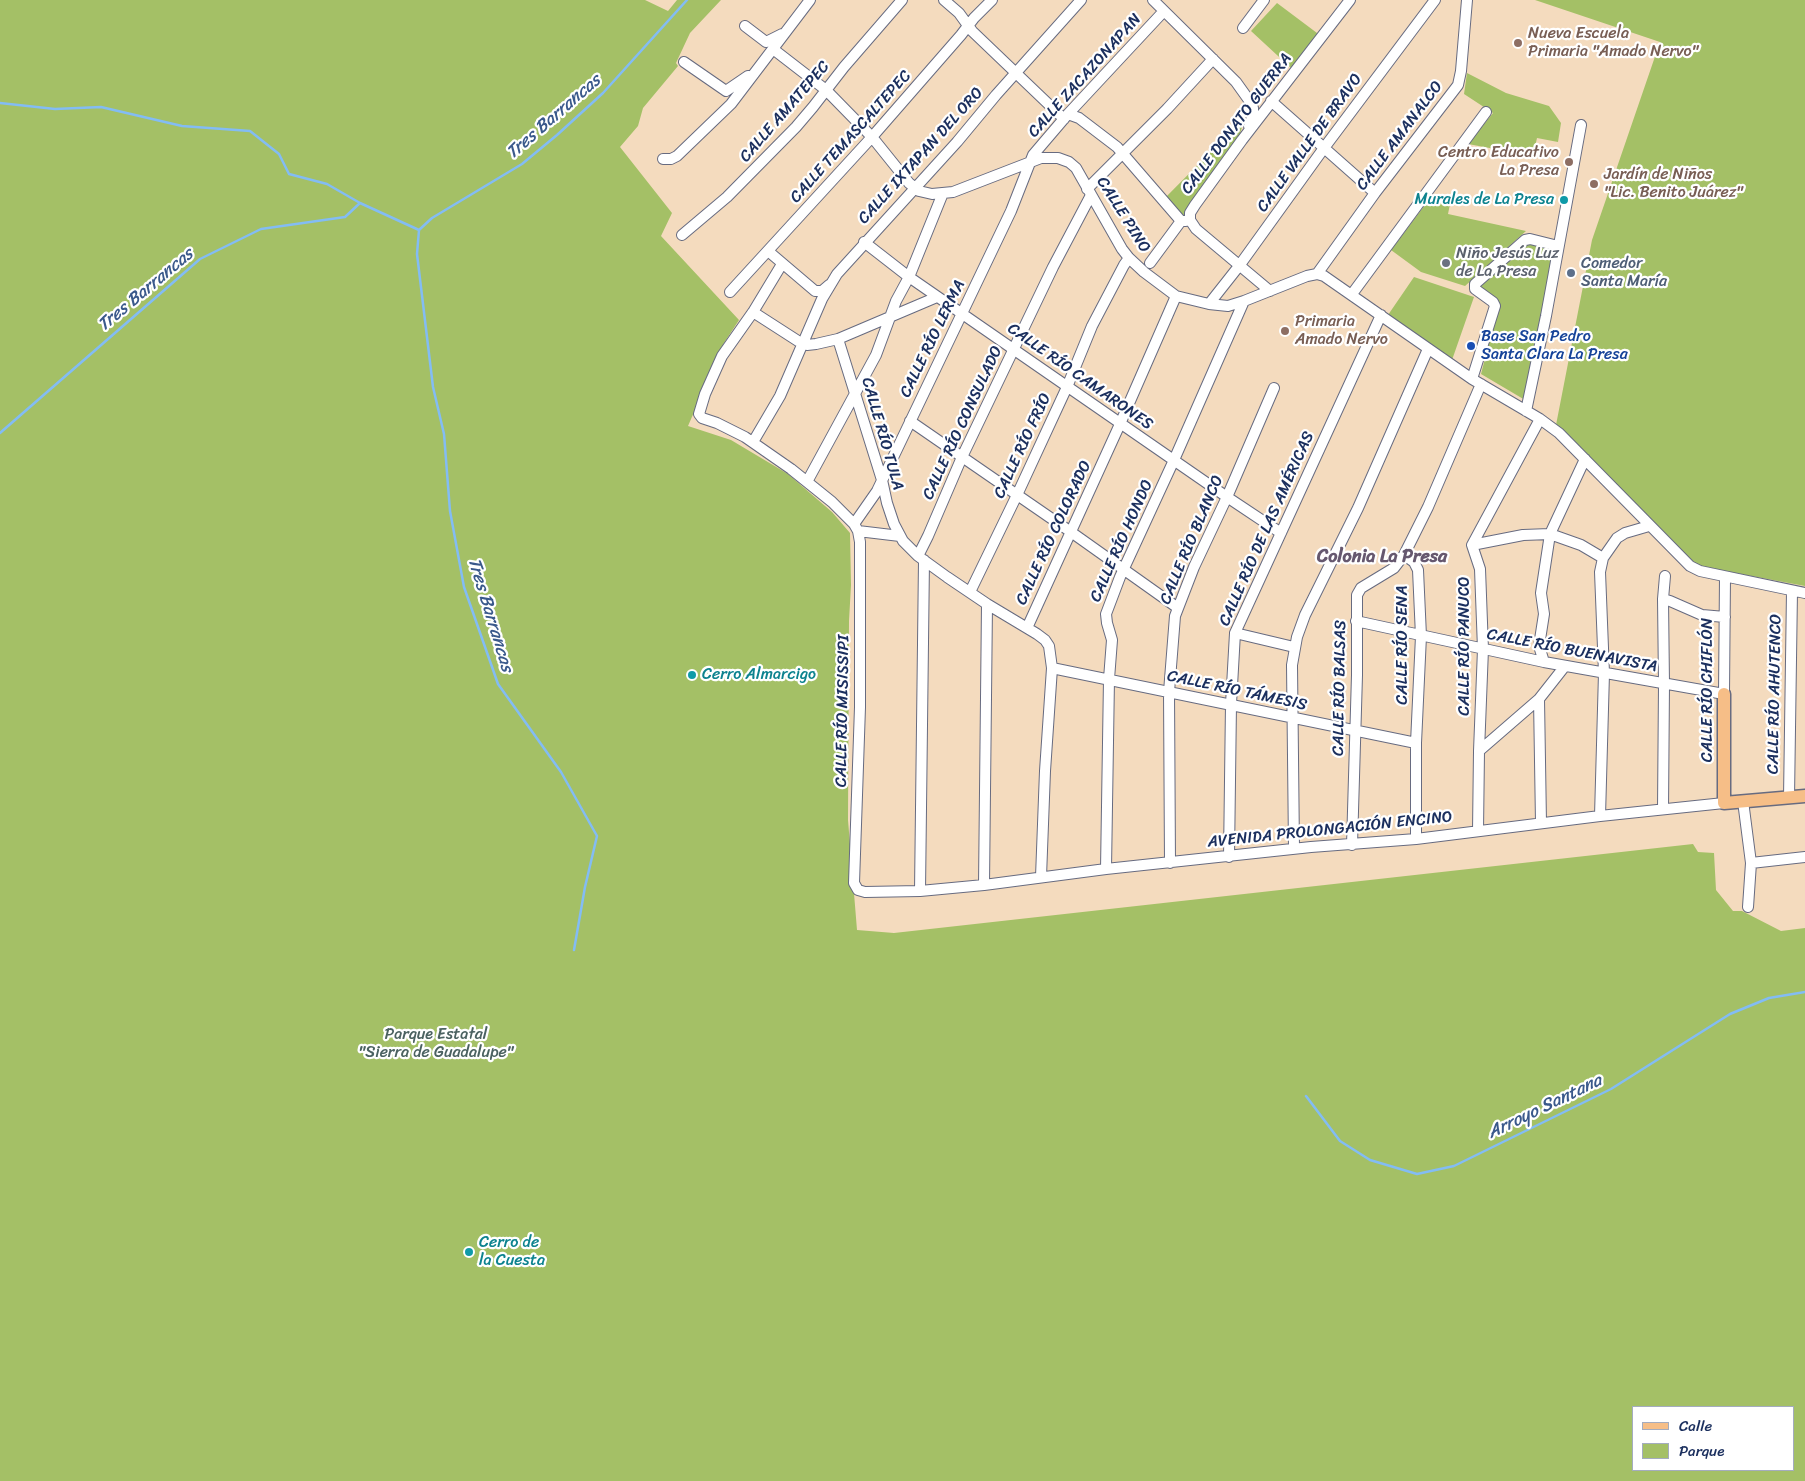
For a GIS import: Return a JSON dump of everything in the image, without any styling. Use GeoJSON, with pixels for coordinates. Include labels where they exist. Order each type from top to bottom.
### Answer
{"type":"FeatureCollection","features":[{"type":"Feature","properties":{"kind":"main road","name":"CALLE RÍO CHIFLÓN"},"geometry":{"type":"LineString","coordinates":[[1724,694],[1724,803]]}},
{"type":"Feature","properties":{"kind":"main road","name":"AVENIDA PROLONGACIÓN ENCINO"},"geometry":{"type":"LineString","coordinates":[[1724,803],[1805,796]]}},
{"type":"Feature","properties":{"kind":"street"},"geometry":{"type":"LineString","coordinates":[[664,159],[674,158],[719,116],[754,74],[810,0]]}},
{"type":"Feature","properties":{"kind":"street","name":"CALLE AMATEPEC"},"geometry":{"type":"LineString","coordinates":[[682,235],[758,167],[796,127],[844,67],[902,0]]}},
{"type":"Feature","properties":{"kind":"street"},"geometry":{"type":"LineString","coordinates":[[944,0],[1016,72],[1066,116],[1079,118],[1110,141],[1186,221],[1270,291]]}},
{"type":"Feature","properties":{"kind":"street","name":"CALLE TEMASCALTEPEC"},"geometry":{"type":"LineString","coordinates":[[730,292],[872,137],[974,18],[992,0]]}},
{"type":"Feature","properties":{"kind":"street","name":"CALLE IXTAPAN DEL ORO"},"geometry":{"type":"LineString","coordinates":[[753,442],[780,396],[822,299],[832,283],[864,242],[915,189],[1081,0]]}},
{"type":"Feature","properties":{"kind":"street"},"geometry":{"type":"LineString","coordinates":[[1153,0],[1236,82],[1252,103],[1253,114],[1242,140]]}},
{"type":"Feature","properties":{"kind":"street"},"geometry":{"type":"LineString","coordinates":[[1243,28],[1264,0]]}},
{"type":"Feature","properties":{"kind":"street","name":"CALLE DONATO GUERRA"},"geometry":{"type":"LineString","coordinates":[[1150,264],[1186,221],[1242,140],[1350,0]]}},
{"type":"Feature","properties":{"kind":"street","name":"CALLE VALLE DE BRAVO"},"geometry":{"type":"LineString","coordinates":[[1209,304],[1435,0]]}},
{"type":"Feature","properties":{"kind":"street","name":"CALLE AMANALCO"},"geometry":{"type":"LineString","coordinates":[[1312,275],[1458,85],[1461,71],[1467,0]]}},
{"type":"Feature","properties":{"kind":"street","name":"CALLE ZACAZONAPAN"},"geometry":{"type":"LineString","coordinates":[[1030,163],[1038,150],[1066,116],[1164,11]]}},
{"type":"Feature","properties":{"kind":"street"},"geometry":{"type":"LineString","coordinates":[[745,26],[766,42],[786,32]]}},
{"type":"Feature","properties":{"kind":"street"},"geometry":{"type":"LineString","coordinates":[[773,49],[826,90],[872,137],[915,189]]}},
{"type":"Feature","properties":{"kind":"street","name":"CALLE RÍO CONSULADO"},"geometry":{"type":"LineString","coordinates":[[920,891],[921,558],[928,536],[962,457],[1089,192],[1213,59]]}},
{"type":"Feature","properties":{"kind":"street"},"geometry":{"type":"LineString","coordinates":[[684,62],[726,91],[754,74]]}},
{"type":"Feature","properties":{"kind":"street"},"geometry":{"type":"LineString","coordinates":[[1271,101],[1375,192]]}},
{"type":"Feature","properties":{"kind":"street"},"geometry":{"type":"LineString","coordinates":[[1352,294],[1486,112]]}},
{"type":"Feature","properties":{"kind":"street"},"geometry":{"type":"LineString","coordinates":[[1526,411],[1546,316],[1580,124]]}},
{"type":"Feature","properties":{"kind":"street","name":"CALLE PINO"},"geometry":{"type":"LineString","coordinates":[[915,189],[924,193],[944,193],[963,189],[1047,157],[1062,159],[1073,164],[1076,168],[1122,249],[1144,272],[1176,296],[1209,304],[1228,306],[1312,275]]}},
{"type":"Feature","properties":{"kind":"street","name":"CALLE RÍO LERMA"},"geometry":{"type":"LineString","coordinates":[[856,527],[877,491],[1011,211],[1030,163]]}},
{"type":"Feature","properties":{"kind":"street"},"geometry":{"type":"LineString","coordinates":[[808,480],[876,356],[891,315],[944,193]]}},
{"type":"Feature","properties":{"kind":"street"},"geometry":{"type":"LineString","coordinates":[[1404,555],[1428,507],[1476,381],[1494,306],[1493,302],[1475,289],[1474,284],[1525,240],[1530,239],[1558,246]]}},
{"type":"Feature","properties":{"kind":"street","name":"CALLE RÍO CAMARONES"},"geometry":{"type":"LineString","coordinates":[[864,242],[937,297],[1281,533]]}},
{"type":"Feature","properties":{"kind":"street"},"geometry":{"type":"LineString","coordinates":[[768,252],[816,291],[822,291],[832,283]]}},
{"type":"Feature","properties":{"kind":"street","name":"CALLE RÍO FRÍO"},"geometry":{"type":"LineString","coordinates":[[970,592],[1067,387],[1092,326],[1124,265],[1130,258]]}},
{"type":"Feature","properties":{"kind":"street"},"geometry":{"type":"LineString","coordinates":[[782,264],[753,312],[722,356],[705,394],[699,416],[730,428],[808,480],[856,527],[900,536],[921,558],[987,604],[1027,628]]}},
{"type":"Feature","properties":{"kind":"street"},"geometry":{"type":"LineString","coordinates":[[1312,275],[1331,280],[1428,349],[1476,381],[1540,419],[1559,433],[1690,566],[1700,571],[1725,577],[1805,593]]}},
{"type":"Feature","properties":{"kind":"street","name":"CALLE RÍO COLORADO"},"geometry":{"type":"LineString","coordinates":[[1042,876],[1045,771],[1052,668],[1047,642],[1027,628],[1176,296]]}},
{"type":"Feature","properties":{"kind":"street"},"geometry":{"type":"LineString","coordinates":[[753,312],[802,343],[816,344],[838,339],[937,297]]}},
{"type":"Feature","properties":{"kind":"street","name":"CALLE RÍO HONDO"},"geometry":{"type":"LineString","coordinates":[[1106,869],[1109,679],[1112,640],[1106,614],[1244,301]]}},
{"type":"Feature","properties":{"kind":"street","name":"CALLE RÍO DE LAS AMÉRICAS"},"geometry":{"type":"LineString","coordinates":[[1229,857],[1234,633],[1381,315]]}},
{"type":"Feature","properties":{"kind":"street","name":"CALLE RÍO TULA"},"geometry":{"type":"LineString","coordinates":[[838,339],[882,480],[887,503],[900,536]]}},
{"type":"Feature","properties":{"kind":"street"},"geometry":{"type":"LineString","coordinates":[[1294,849],[1292,665],[1294,647],[1305,615],[1358,508],[1428,349]]}},
{"type":"Feature","properties":{"kind":"street","name":"CALLE RÍO BLANCO"},"geometry":{"type":"LineString","coordinates":[[1170,863],[1169,692],[1174,624],[1178,608],[1194,567],[1227,497],[1274,388]]}},
{"type":"Feature","properties":{"kind":"street"},"geometry":{"type":"LineString","coordinates":[[1472,545],[1540,419]]}},
{"type":"Feature","properties":{"kind":"street"},"geometry":{"type":"LineString","coordinates":[[910,422],[1178,608]]}},
{"type":"Feature","properties":{"kind":"street"},"geometry":{"type":"LineString","coordinates":[[1544,662],[1538,646],[1544,614],[1541,593],[1550,534],[1585,459]]}},
{"type":"Feature","properties":{"kind":"street"},"geometry":{"type":"LineString","coordinates":[[1600,816],[1604,673],[1600,572],[1603,558],[1620,535],[1649,526]]}},
{"type":"Feature","properties":{"kind":"street","name":"CALLE RÍO MISISSIPI"},"geometry":{"type":"LineString","coordinates":[[856,527],[860,542],[860,707],[854,884],[858,890]]}},
{"type":"Feature","properties":{"kind":"street"},"geometry":{"type":"LineString","coordinates":[[1472,545],[1523,535],[1550,534],[1581,545],[1603,558]]}},
{"type":"Feature","properties":{"kind":"street","name":"CALLE RÍO PANUCO"},"geometry":{"type":"LineString","coordinates":[[1472,545],[1480,569],[1483,649],[1478,751],[1478,831]]}},
{"type":"Feature","properties":{"kind":"street","name":"CALLE RÍO BALSAS"},"geometry":{"type":"LineString","coordinates":[[1352,845],[1357,675],[1356,599],[1358,592],[1366,585],[1392,571],[1404,555]]}},
{"type":"Feature","properties":{"kind":"street","name":"CALLE RÍO SENA"},"geometry":{"type":"LineString","coordinates":[[1404,555],[1414,562],[1418,570],[1421,636],[1416,743],[1416,839]]}},
{"type":"Feature","properties":{"kind":"street"},"geometry":{"type":"LineString","coordinates":[[1662,809],[1663,599],[1665,576]]}},
{"type":"Feature","properties":{"kind":"street","name":"CALLE RÍO CHIFLÓN"},"geometry":{"type":"LineString","coordinates":[[1724,694],[1725,577]]}},
{"type":"Feature","properties":{"kind":"street","name":"CALLE RÍO AHUTENCO"},"geometry":{"type":"LineString","coordinates":[[1788,798],[1792,591]]}},
{"type":"Feature","properties":{"kind":"street"},"geometry":{"type":"LineString","coordinates":[[1663,599],[1702,615],[1725,617]]}},
{"type":"Feature","properties":{"kind":"street"},"geometry":{"type":"LineString","coordinates":[[984,885],[987,604]]}},
{"type":"Feature","properties":{"kind":"street","name":"CALLE RÍO BUENAVISTA"},"geometry":{"type":"LineString","coordinates":[[1356,621],[1544,662],[1724,694]]}},
{"type":"Feature","properties":{"kind":"street"},"geometry":{"type":"LineString","coordinates":[[1234,633],[1294,647]]}},
{"type":"Feature","properties":{"kind":"street"},"geometry":{"type":"LineString","coordinates":[[1478,751],[1538,699],[1565,666]]}},
{"type":"Feature","properties":{"kind":"street","name":"CALLE RÍO TÁMESIS"},"geometry":{"type":"LineString","coordinates":[[1052,668],[1416,743]]}},
{"type":"Feature","properties":{"kind":"street"},"geometry":{"type":"LineString","coordinates":[[1538,699],[1541,824]]}},
{"type":"Feature","properties":{"kind":"street"},"geometry":{"type":"LineString","coordinates":[[1743,801],[1751,863],[1748,907]]}},
{"type":"Feature","properties":{"kind":"street","name":"AVENIDA PROLONGACIÓN ENCINO"},"geometry":{"type":"LineString","coordinates":[[858,890],[866,892],[920,891],[984,885],[1042,876],[1294,849],[1416,839],[1724,803]]}},
{"type":"Feature","properties":{"kind":"street"},"geometry":{"type":"LineString","coordinates":[[1751,863],[1805,857]]}},
{"type":"Feature","properties":{"kind":"green space","name":"Parque Estatal \"Sierra de Guadalupe\""},"geometry":{"type":"Polygon","coordinates":[[[0,0],[645,0],[668,11],[677,0],[721,0],[690,33],[676,63],[678,66],[643,108],[638,126],[620,147],[672,213],[661,236],[739,320],[724,343],[688,426],[731,440],[788,474],[832,512],[850,533],[848,820],[857,930],[894,933],[1693,844],[1698,852],[1714,853],[1716,890],[1733,911],[1742,911],[1781,931],[1805,928],[1805,1481],[0,1481],[0,0]]]}},
{"type":"Feature","properties":{"kind":"green space"},"geometry":{"type":"Polygon","coordinates":[[[1535,0],[1805,0],[1805,586],[1698,566],[1556,425],[1592,240],[1660,42],[1535,0]]]}},
{"type":"Feature","properties":{"kind":"green space"},"geometry":{"type":"Polygon","coordinates":[[[1277,3],[1321,36],[1291,68],[1251,31],[1277,3]]]}},
{"type":"Feature","properties":{"kind":"green space"},"geometry":{"type":"Polygon","coordinates":[[[1467,73],[1506,93],[1549,106],[1561,123],[1558,142],[1537,138],[1533,156],[1468,144],[1493,113],[1464,94],[1467,73]]]}},
{"type":"Feature","properties":{"kind":"green space"},"geometry":{"type":"Polygon","coordinates":[[[1245,117],[1236,147],[1182,225],[1164,199],[1245,117]]]}},
{"type":"Feature","properties":{"kind":"green space"},"geometry":{"type":"Polygon","coordinates":[[[1431,197],[1450,204],[1448,214],[1526,231],[1465,286],[1421,272],[1391,250],[1431,197]]]}},
{"type":"Feature","properties":{"kind":"green space"},"geometry":{"type":"Polygon","coordinates":[[[1528,244],[1557,249],[1525,400],[1481,374],[1499,305],[1476,287],[1528,244]]]}},
{"type":"Feature","properties":{"kind":"green space"},"geometry":{"type":"Polygon","coordinates":[[[1414,277],[1474,297],[1452,360],[1388,315],[1414,277]]]}},
{"type":"Feature","properties":{"kind":"waterway","name":"Tres Barrancas"},"geometry":{"type":"LineString","coordinates":[[574,950],[585,887],[597,836],[561,772],[498,684],[464,587],[450,511],[444,434],[433,387],[417,254],[419,230],[432,218],[522,164],[557,135],[603,93],[687,0]]}},
{"type":"Feature","properties":{"kind":"waterway","name":"Tres Barrancas"},"geometry":{"type":"LineString","coordinates":[[0,103],[55,109],[101,107],[182,126],[250,131],[279,154],[289,174],[327,184],[360,203],[419,230]]}},
{"type":"Feature","properties":{"kind":"waterway","name":"Tres Barrancas"},"geometry":{"type":"LineString","coordinates":[[0,433],[200,259],[261,229],[345,217],[360,203]]}},
{"type":"Feature","properties":{"kind":"waterway","name":"Arroyo Santana"},"geometry":{"type":"LineString","coordinates":[[1306,1096],[1340,1141],[1370,1160],[1417,1174],[1454,1166],[1611,1089],[1730,1014],[1769,998],[1805,992]]}},
{"type":"Feature","properties":{"kind":"place","name":"Nueva Escuela Primaria \"Amado Nervo\""},"geometry":{"type":"Point","coordinates":[1518,43]}},
{"type":"Feature","properties":{"kind":"place","name":"Centro Educativo La Presa"},"geometry":{"type":"Point","coordinates":[1569,162]}},
{"type":"Feature","properties":{"kind":"place","name":"Jardín de Niños \"Lic. Benito Juárez\""},"geometry":{"type":"Point","coordinates":[1594,184]}},
{"type":"Feature","properties":{"kind":"place","name":"Murales de La Presa"},"geometry":{"type":"Point","coordinates":[1564,200]}},
{"type":"Feature","properties":{"kind":"place","name":"Niño Jesús Luz de La Presa"},"geometry":{"type":"Point","coordinates":[1446,263]}},
{"type":"Feature","properties":{"kind":"place","name":"Comedor Santa María"},"geometry":{"type":"Point","coordinates":[1571,273]}},
{"type":"Feature","properties":{"kind":"place","name":"Primaria Amado Nervo"},"geometry":{"type":"Point","coordinates":[1285,331]}},
{"type":"Feature","properties":{"kind":"place","name":"Base San Pedro Santa Clara La Presa"},"geometry":{"type":"Point","coordinates":[1471,346]}},
{"type":"Feature","properties":{"kind":"place","name":"Cerro Almarcigo"},"geometry":{"type":"Point","coordinates":[692,675]}},
{"type":"Feature","properties":{"kind":"place","name":"Cerro de la Cuesta"},"geometry":{"type":"Point","coordinates":[469,1252]}},
{"type":"Feature","properties":{"kind":"district","name":"Colonia La Presa"},"geometry":{"type":"Point","coordinates":[1382,557]}}]}
